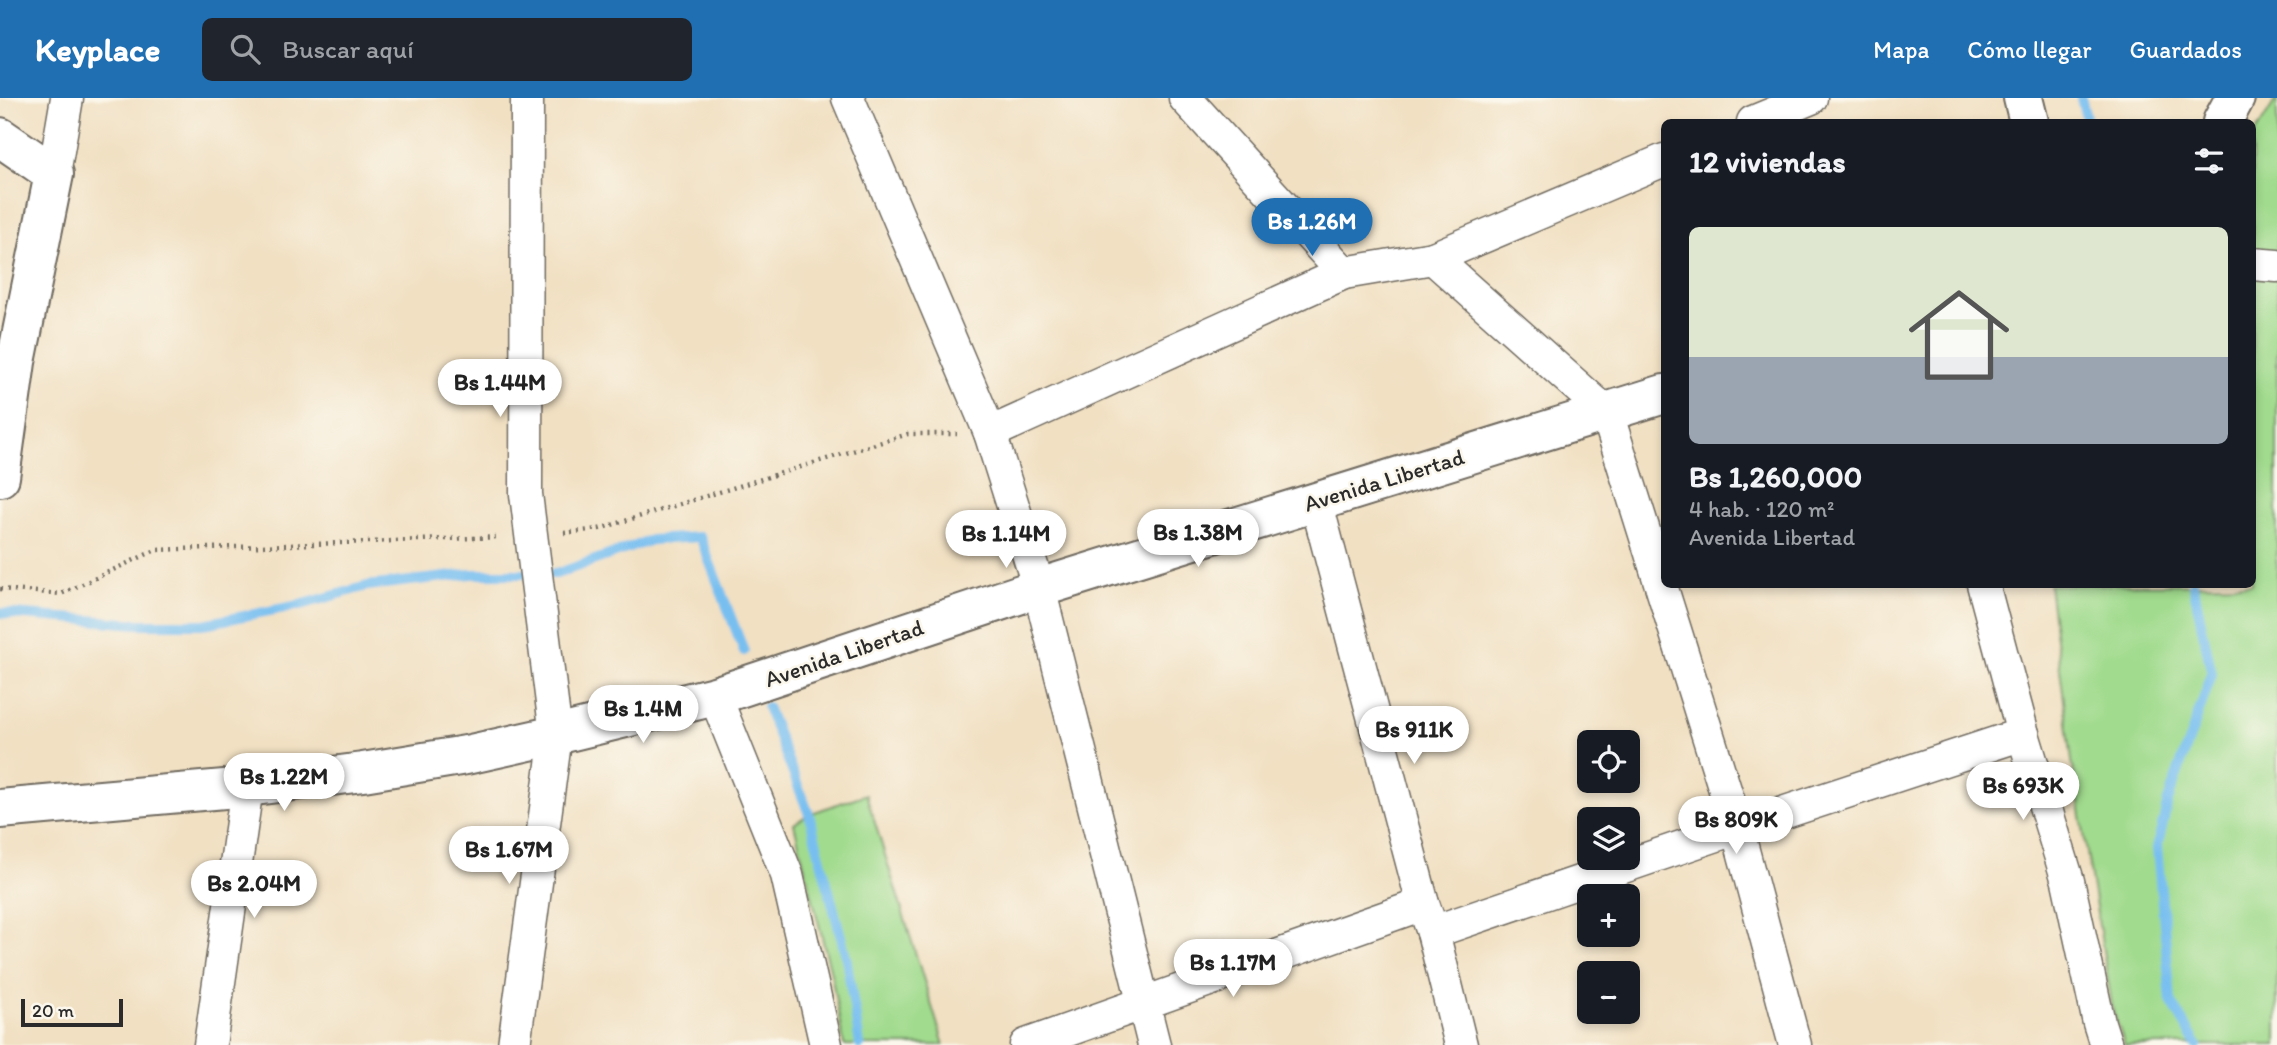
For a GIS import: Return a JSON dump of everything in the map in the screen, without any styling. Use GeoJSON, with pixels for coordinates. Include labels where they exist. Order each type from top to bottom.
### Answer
{"type":"FeatureCollection","features":[{"type":"Feature","properties":{"kind":"main road"},"geometry":{"type":"LineString","coordinates":[[2023,98],[2028,119]]}},
{"type":"Feature","properties":{"kind":"main road"},"geometry":{"type":"LineString","coordinates":[[2224,119],[2235,98]]}},
{"type":"Feature","properties":{"kind":"main road"},"geometry":{"type":"LineString","coordinates":[[0,137],[54,174],[8,360],[0,477]]}},
{"type":"Feature","properties":{"kind":"main road","name":"Avenida Libertad"},"geometry":{"type":"LineString","coordinates":[[0,809],[247,788],[363,772],[466,755],[715,696],[1040,587],[1661,395]]}},
{"type":"Feature","properties":{"kind":"street"},"geometry":{"type":"LineString","coordinates":[[54,174],[67,98]]}},
{"type":"Feature","properties":{"kind":"street"},"geometry":{"type":"LineString","coordinates":[[513,1045],[556,735],[526,495],[527,98]]}},
{"type":"Feature","properties":{"kind":"street"},"geometry":{"type":"LineString","coordinates":[[848,98],[990,433],[1040,587],[1154,1045]]}},
{"type":"Feature","properties":{"kind":"street"},"geometry":{"type":"LineString","coordinates":[[1185,98],[1344,273]]}},
{"type":"Feature","properties":{"kind":"street"},"geometry":{"type":"LineString","coordinates":[[1760,119],[1811,98]]}},
{"type":"Feature","properties":{"kind":"street"},"geometry":{"type":"LineString","coordinates":[[990,433],[1344,273],[1433,258],[1661,161]]}},
{"type":"Feature","properties":{"kind":"street"},"geometry":{"type":"LineString","coordinates":[[1433,258],[1606,413],[1661,587]]}},
{"type":"Feature","properties":{"kind":"street"},"geometry":{"type":"LineString","coordinates":[[2256,264],[2277,266]]}},
{"type":"Feature","properties":{"kind":"street"},"geometry":{"type":"LineString","coordinates":[[1316,501],[1461,1045]]}},
{"type":"Feature","properties":{"kind":"street"},"geometry":{"type":"LineString","coordinates":[[1661,588],[1737,828],[1794,1045]]}},
{"type":"Feature","properties":{"kind":"street"},"geometry":{"type":"LineString","coordinates":[[1984,588],[2023,734],[2068,880],[2106,1045]]}},
{"type":"Feature","properties":{"kind":"street"},"geometry":{"type":"LineString","coordinates":[[715,696],[787,876],[825,1045]]}},
{"type":"Feature","properties":{"kind":"street"},"geometry":{"type":"LineString","coordinates":[[1026,1045],[1143,1003],[1737,828],[2023,734]]}},
{"type":"Feature","properties":{"kind":"street"},"geometry":{"type":"LineString","coordinates":[[210,1045],[247,788]]}},
{"type":"Feature","properties":{"kind":"green space"},"geometry":{"type":"Polygon","coordinates":[[[2277,98],[2277,1045],[2125,1045],[2113,1011],[2072,761],[2049,588],[2256,588],[2256,132],[2277,98]]]}},
{"type":"Feature","properties":{"kind":"green space"},"geometry":{"type":"Polygon","coordinates":[[[866,794],[944,1045],[844,1045],[831,973],[794,824],[809,814],[866,794]]]}},
{"type":"Feature","properties":{"kind":"waterway"},"geometry":{"type":"LineString","coordinates":[[2081,98],[2086,119]]}},
{"type":"Feature","properties":{"kind":"waterway"},"geometry":{"type":"LineString","coordinates":[[0,613],[138,624],[204,624],[304,604],[367,586],[471,574],[556,574],[651,540],[700,537],[744,651]]}},
{"type":"Feature","properties":{"kind":"waterway"},"geometry":{"type":"LineString","coordinates":[[2194,588],[2212,674],[2168,801],[2157,848],[2171,1001],[2197,1045]]}},
{"type":"Feature","properties":{"kind":"waterway"},"geometry":{"type":"LineString","coordinates":[[767,707],[809,814],[846,956],[860,1045]]}}]}
